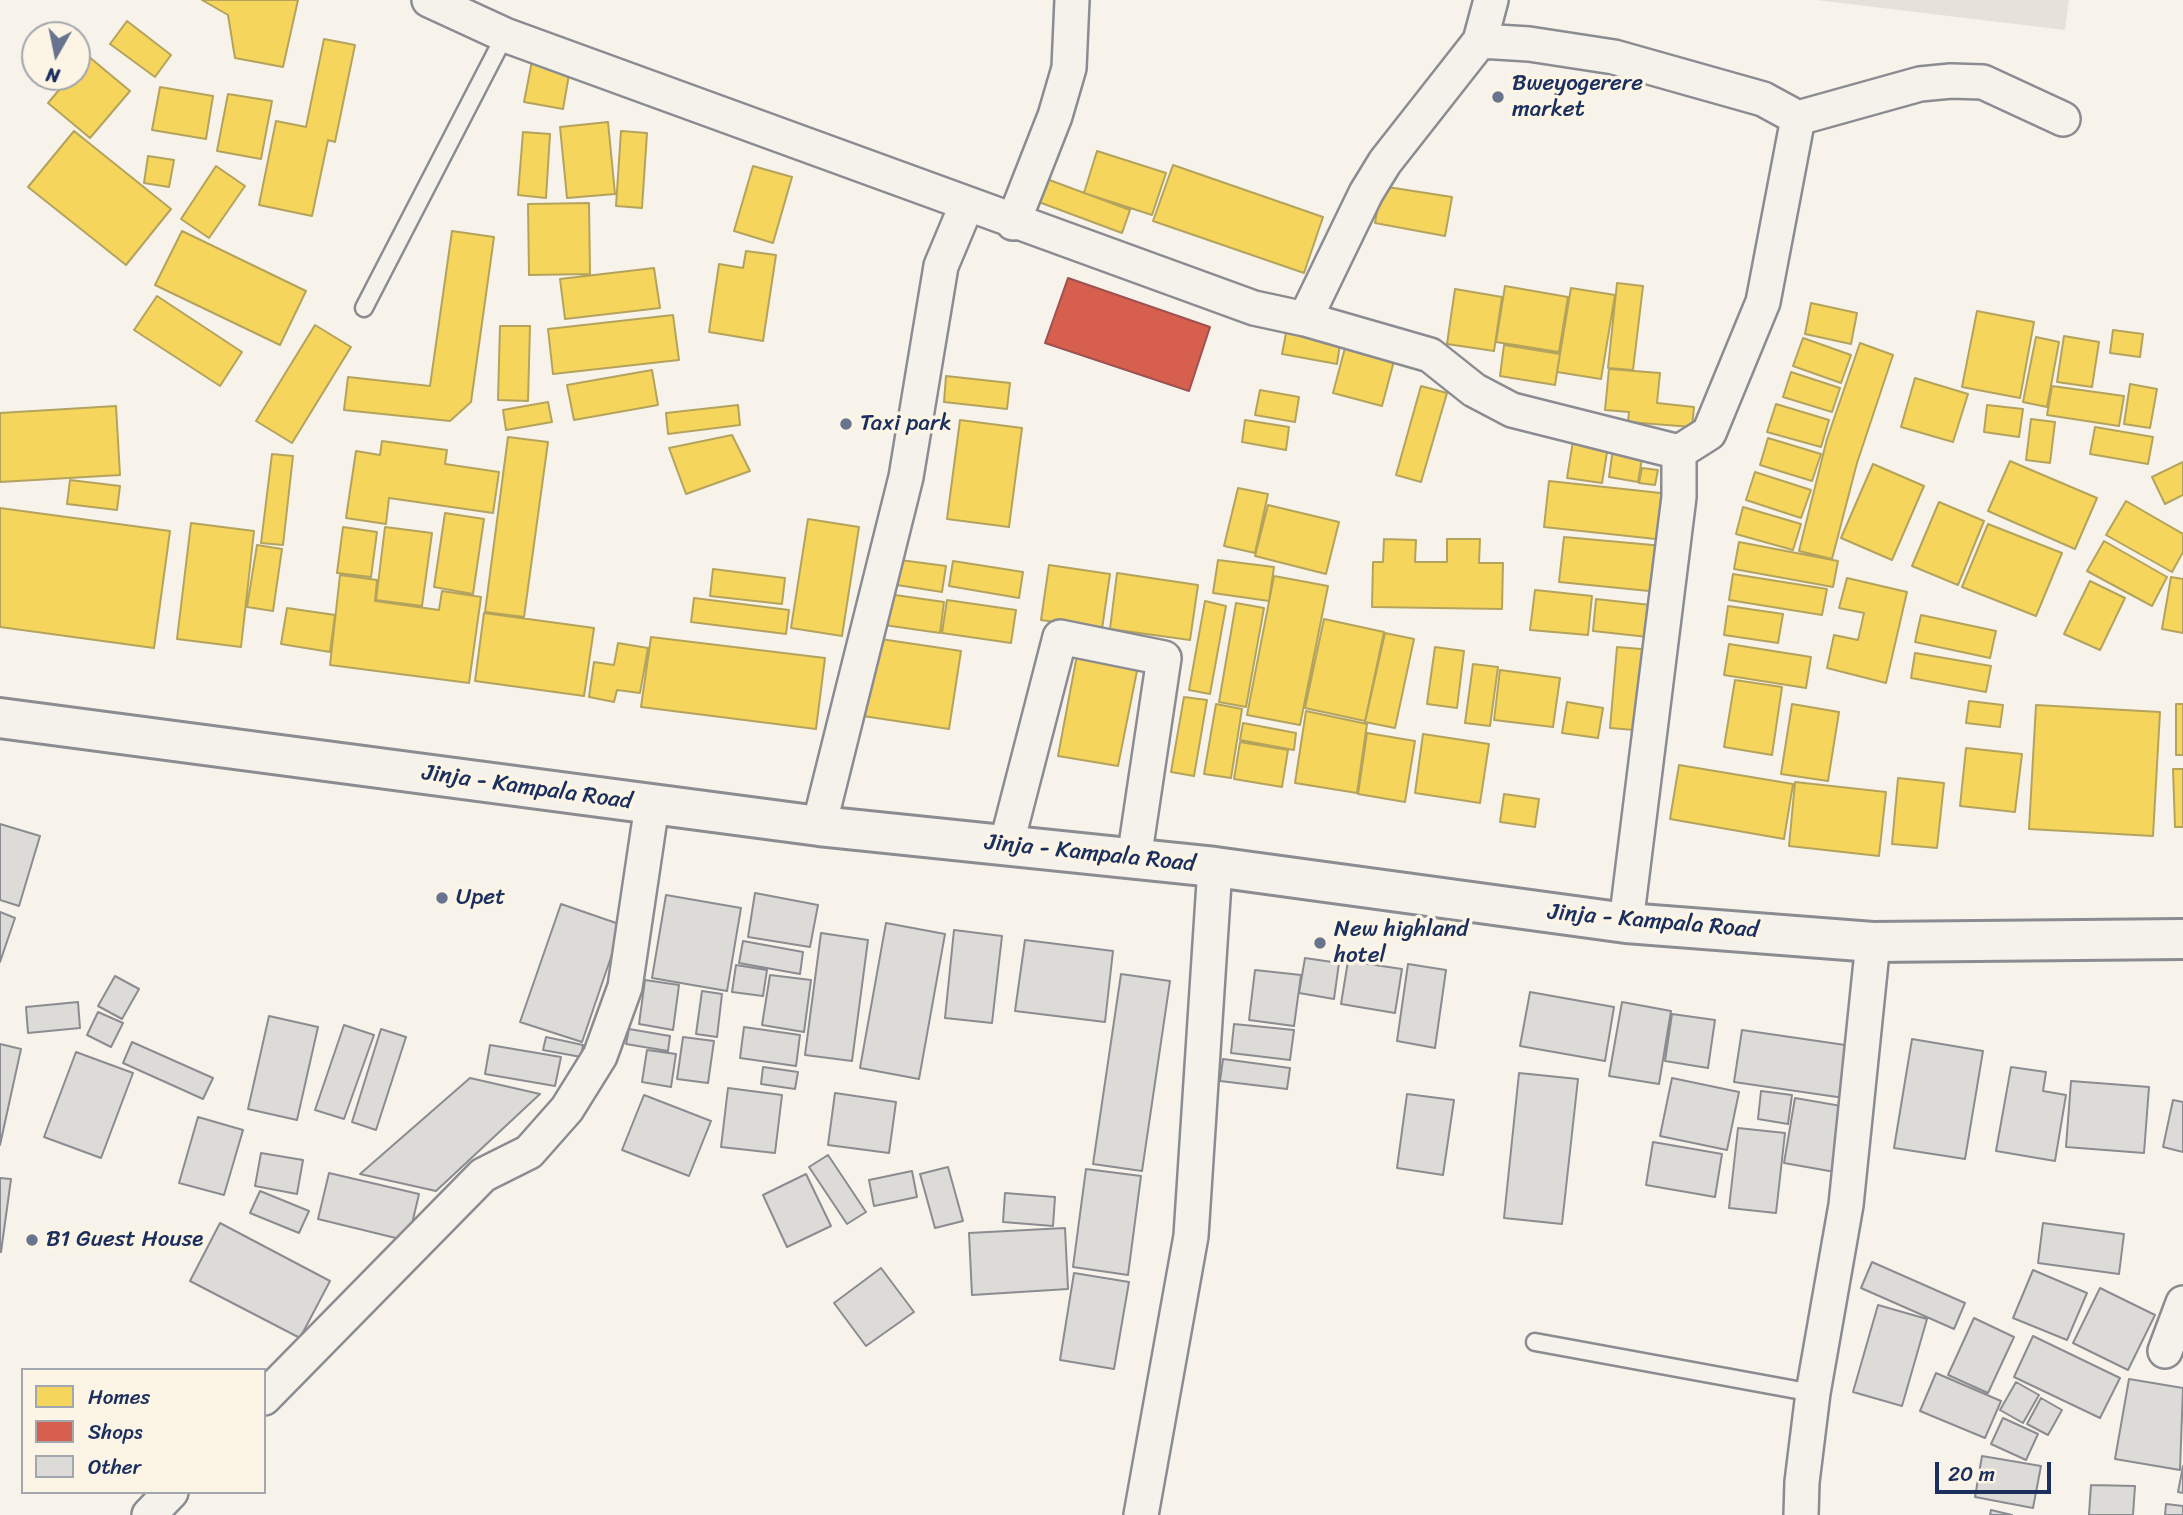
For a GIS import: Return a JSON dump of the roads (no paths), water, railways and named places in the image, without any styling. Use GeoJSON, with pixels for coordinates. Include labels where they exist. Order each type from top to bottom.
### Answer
{"type":"FeatureCollection","features":[{"type":"Feature","properties":{"kind":"highway","name":"Jinja - Kampala Road"},"geometry":{"type":"LineString","coordinates":[[0,718],[652,805],[819,826],[1215,867],[1626,923],[1873,942],[2183,939]]}},
{"type":"Feature","properties":{"kind":"street"},"geometry":{"type":"LineString","coordinates":[[429,0],[505,35],[1013,223],[1254,308],[1305,318],[1430,355],[1474,390],[1512,410],[1679,452],[1709,433],[1763,302],[1798,118]]}},
{"type":"Feature","properties":{"kind":"street"},"geometry":{"type":"LineString","coordinates":[[1013,223],[1055,116],[1069,68],[1072,0]]}},
{"type":"Feature","properties":{"kind":"street"},"geometry":{"type":"LineString","coordinates":[[1305,318],[1366,194],[1385,162],[1480,41],[1491,0]]}},
{"type":"Feature","properties":{"kind":"street"},"geometry":{"type":"LineString","coordinates":[[1480,41],[1529,44],[1614,57],[1763,99],[1798,118],[1920,84],[1951,80],[1983,82],[2063,119]]}},
{"type":"Feature","properties":{"kind":"street"},"geometry":{"type":"LineString","coordinates":[[819,826],[906,477],[941,266],[967,204]]}},
{"type":"Feature","properties":{"kind":"street"},"geometry":{"type":"LineString","coordinates":[[1626,923],[1679,497],[1679,452]]}},
{"type":"Feature","properties":{"kind":"street"},"geometry":{"type":"LineString","coordinates":[[1006,846],[1060,638],[1164,658],[1134,859]]}},
{"type":"Feature","properties":{"kind":"street"},"geometry":{"type":"LineString","coordinates":[[266,1396],[482,1175],[528,1152],[567,1109],[600,1056],[625,987],[652,805]]}},
{"type":"Feature","properties":{"kind":"street"},"geometry":{"type":"LineString","coordinates":[[1141,1515],[1191,1236],[1215,867]]}},
{"type":"Feature","properties":{"kind":"street"},"geometry":{"type":"LineString","coordinates":[[1801,1515],[1802,1482],[1813,1393],[1846,1205],[1873,942]]}},
{"type":"Feature","properties":{"kind":"street"},"geometry":{"type":"LineString","coordinates":[[2165,1351],[2183,1303]]}},
{"type":"Feature","properties":{"kind":"street"},"geometry":{"type":"LineString","coordinates":[[149,1515],[169,1494]]}},
{"type":"Feature","properties":{"kind":"lane"},"geometry":{"type":"LineString","coordinates":[[364,308],[505,35]]}},
{"type":"Feature","properties":{"kind":"lane"},"geometry":{"type":"LineString","coordinates":[[1535,1342],[1813,1393]]}},
{"type":"Feature","properties":{"kind":"place","name":"Bweyogerere market"},"geometry":{"type":"Point","coordinates":[1498,97]}},
{"type":"Feature","properties":{"kind":"place","name":"Taxi park"},"geometry":{"type":"Point","coordinates":[846,424]}},
{"type":"Feature","properties":{"kind":"place","name":"Upet"},"geometry":{"type":"Point","coordinates":[442,898]}},
{"type":"Feature","properties":{"kind":"place","name":"New highland hotel"},"geometry":{"type":"Point","coordinates":[1320,943]}},
{"type":"Feature","properties":{"kind":"place","name":"B1 Guest House"},"geometry":{"type":"Point","coordinates":[32,1240]}}]}
